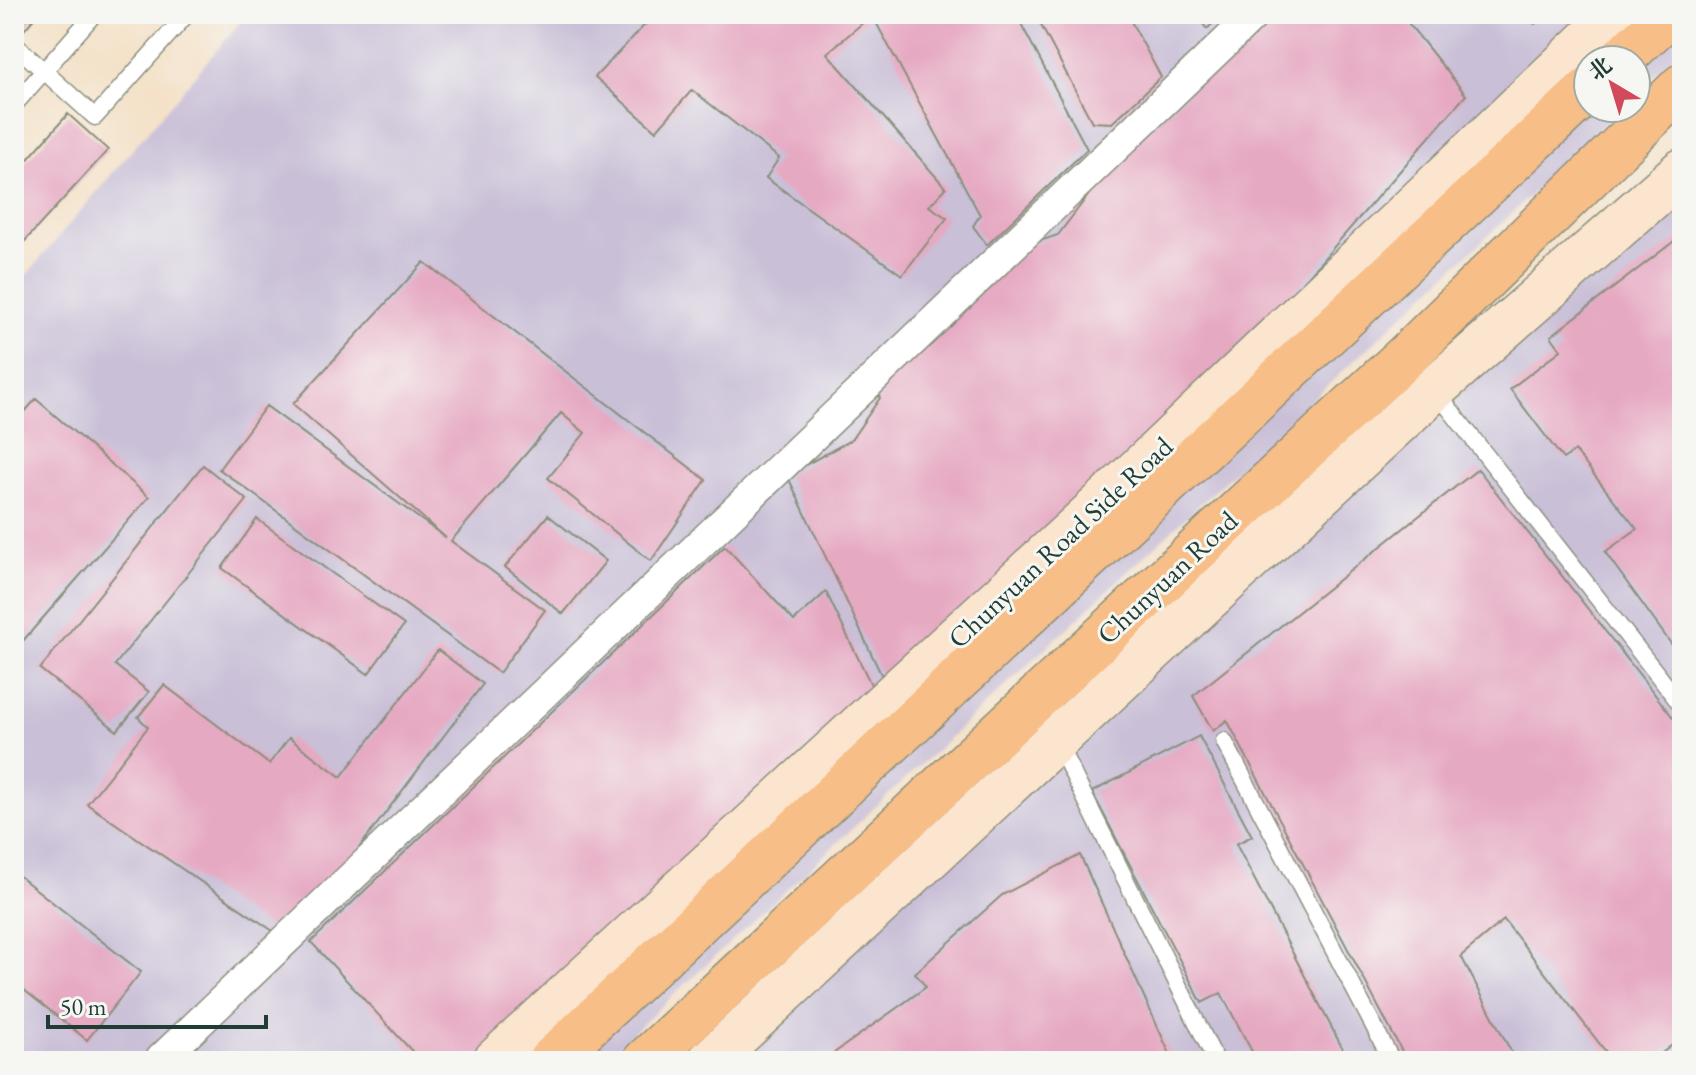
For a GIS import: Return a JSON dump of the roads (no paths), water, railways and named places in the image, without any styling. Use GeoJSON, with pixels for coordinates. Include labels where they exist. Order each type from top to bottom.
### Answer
{"type":"FeatureCollection","features":[{"type":"Feature","properties":{"kind":"main road"},"geometry":{"type":"LineString","coordinates":[[1637,44],[1670,14]]}},
{"type":"Feature","properties":{"kind":"main road","name":"Chunyuan Road"},"geometry":{"type":"LineString","coordinates":[[645,1061],[1046,720],[1421,372],[1682,86]]}},
{"type":"Feature","properties":{"kind":"main road"},"geometry":{"type":"LineString","coordinates":[[550,1061],[1572,105]]}},
{"type":"Feature","properties":{"kind":"street"},"geometry":{"type":"LineString","coordinates":[[159,1061],[1255,14]]}},
{"type":"Feature","properties":{"kind":"street","name":"Chunyuan Road Side Road"},"geometry":{"type":"LineString","coordinates":[[495,1061],[1116,491],[1616,14]]}},
{"type":"Feature","properties":{"kind":"street"},"geometry":{"type":"LineString","coordinates":[[1421,372],[1680,178]]}},
{"type":"Feature","properties":{"kind":"street"},"geometry":{"type":"LineString","coordinates":[[710,1061],[1046,720]]}},
{"type":"Feature","properties":{"kind":"lane"},"geometry":{"type":"LineString","coordinates":[[14,105],[94,14]]}},
{"type":"Feature","properties":{"kind":"lane"},"geometry":{"type":"LineString","coordinates":[[14,44],[95,117],[187,14]]}},
{"type":"Feature","properties":{"kind":"lane"},"geometry":{"type":"LineString","coordinates":[[1421,372],[1682,706]]}},
{"type":"Feature","properties":{"kind":"lane"},"geometry":{"type":"LineString","coordinates":[[1046,720],[1216,1061]]}},
{"type":"Feature","properties":{"kind":"lane"},"geometry":{"type":"LineString","coordinates":[[1224,741],[1392,1061]]}}]}
